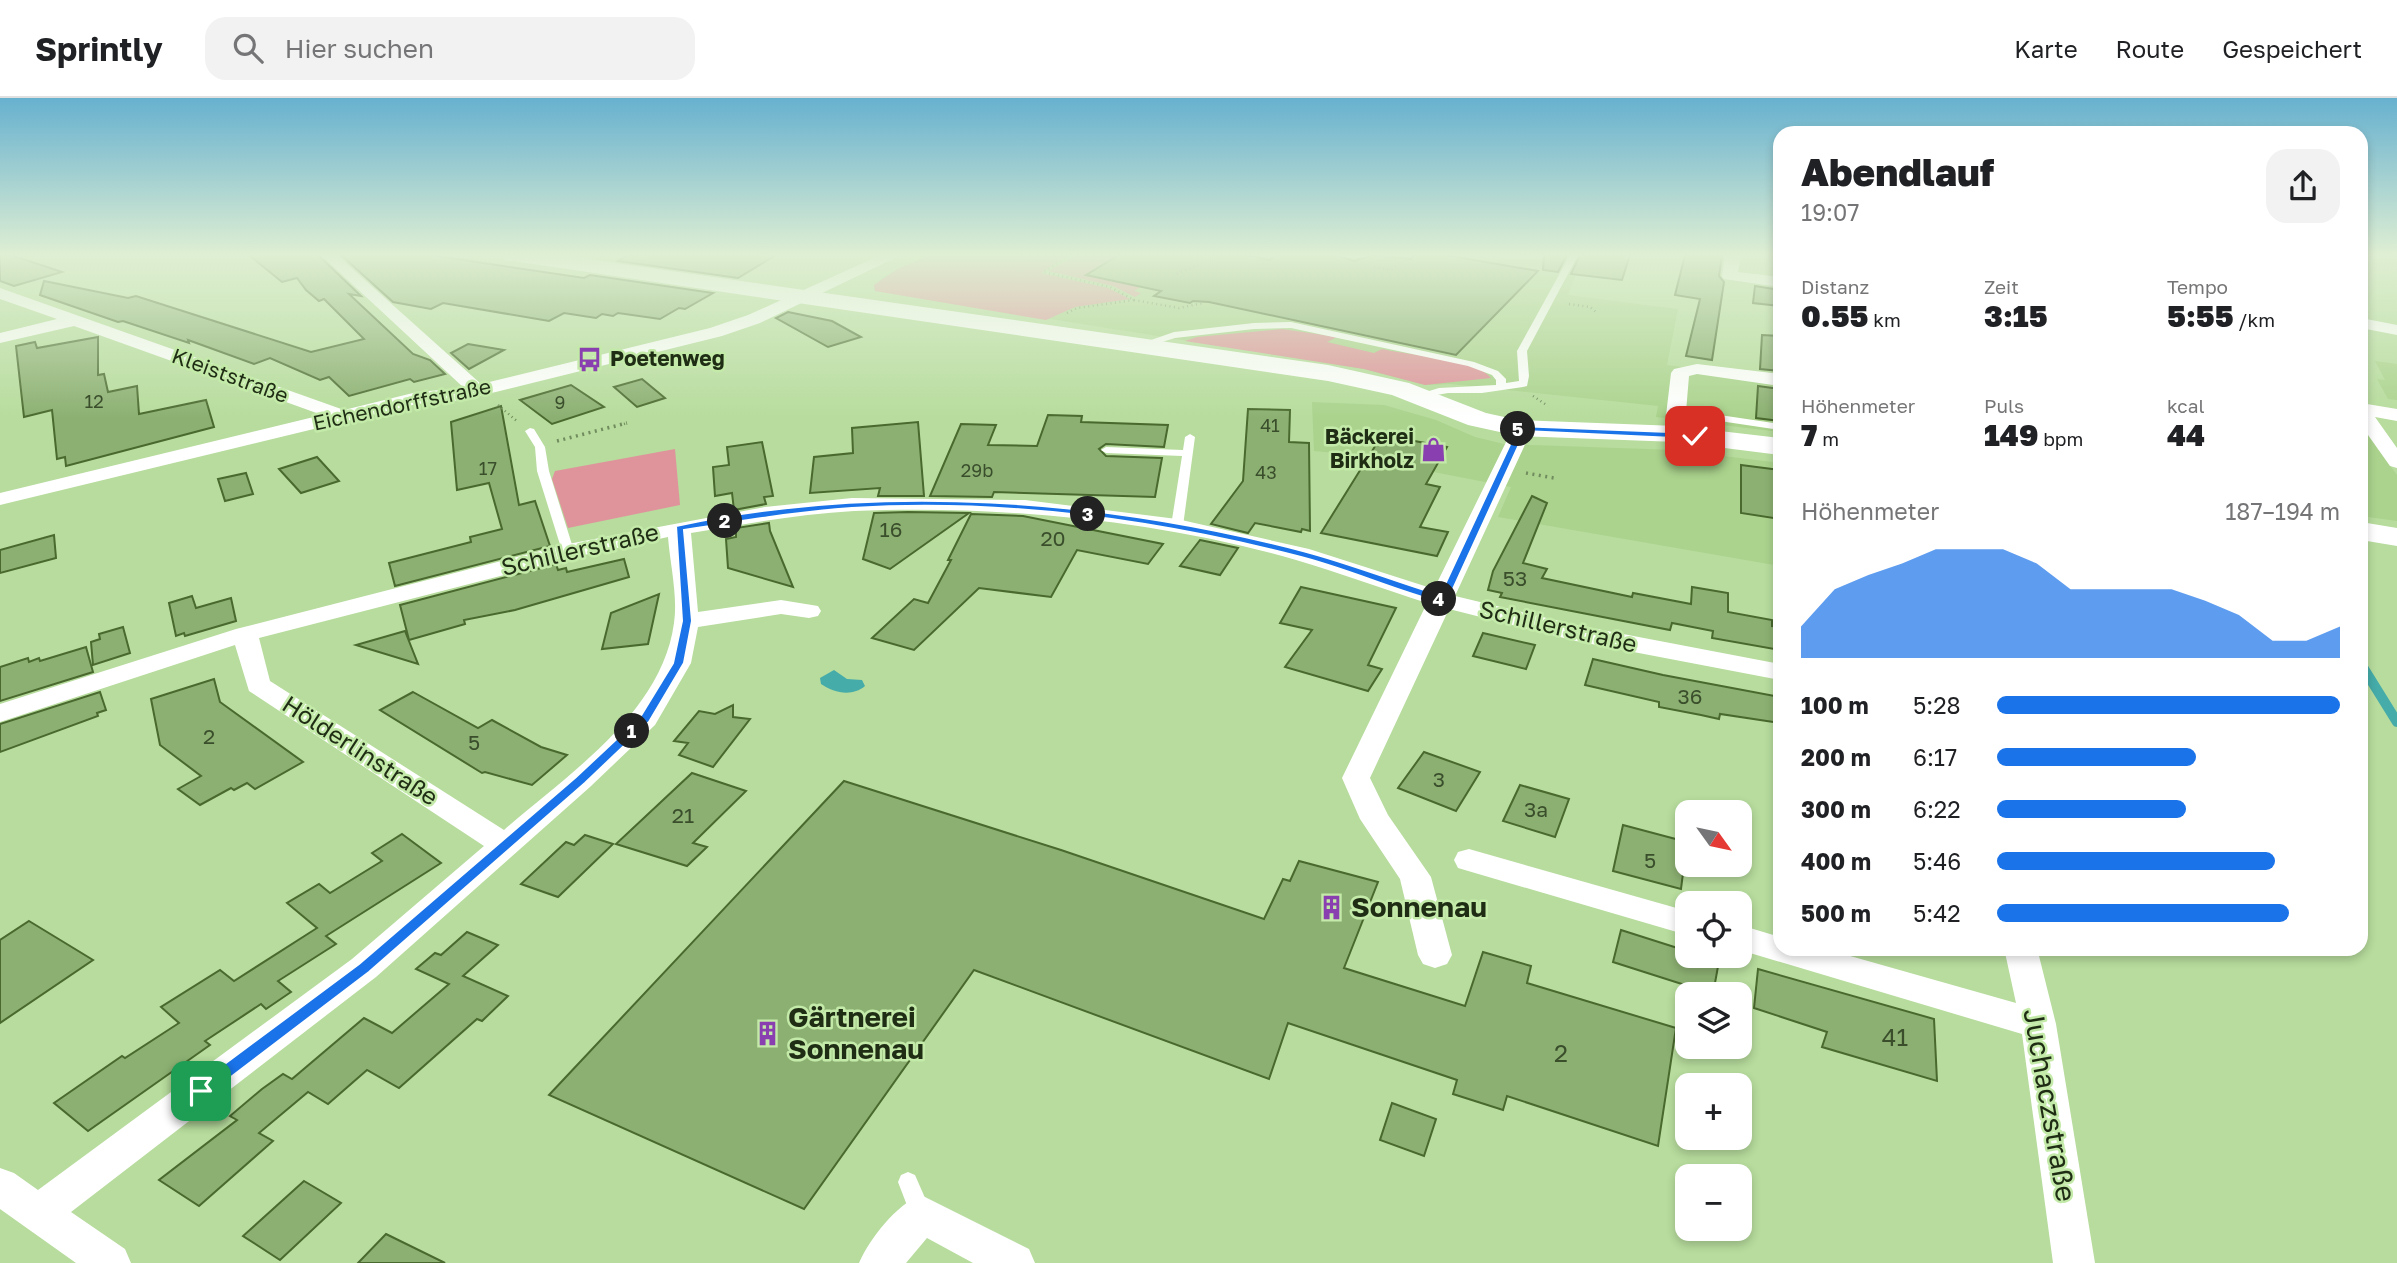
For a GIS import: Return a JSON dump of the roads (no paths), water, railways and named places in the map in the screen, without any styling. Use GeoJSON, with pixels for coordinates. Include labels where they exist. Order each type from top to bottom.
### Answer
{"type":"FeatureCollection","features":[{"type":"Feature","properties":{"kind":"street","name":"Kleiststraße"},"geometry":{"type":"LineString","coordinates":[[45,309],[342,416]]}},
{"type":"Feature","properties":{"kind":"street"},"geometry":{"type":"LineString","coordinates":[[388,309],[477,390]]}},
{"type":"Feature","properties":{"kind":"street","name":"Eichendorffstraße"},"geometry":{"type":"LineString","coordinates":[[0,499],[417,398],[477,390],[716,332],[770,309]]}},
{"type":"Feature","properties":{"kind":"street"},"geometry":{"type":"LineString","coordinates":[[886,309],[1328,373],[1423,396],[1478,419],[1518,428],[1676,427],[1773,446]]}},
{"type":"Feature","properties":{"kind":"street"},"geometry":{"type":"LineString","coordinates":[[0,338],[75,320]]}},
{"type":"Feature","properties":{"kind":"street"},"geometry":{"type":"LineString","coordinates":[[2368,324],[2397,330]]}},
{"type":"Feature","properties":{"kind":"street"},"geometry":{"type":"LineString","coordinates":[[1676,427],[1680,373],[1697,369],[1773,379]]}},
{"type":"Feature","properties":{"kind":"street"},"geometry":{"type":"LineString","coordinates":[[2368,412],[2397,415]]}},
{"type":"Feature","properties":{"kind":"street"},"geometry":{"type":"LineString","coordinates":[[2368,421],[2397,462]]}},
{"type":"Feature","properties":{"kind":"street"},"geometry":{"type":"LineString","coordinates":[[1435,955],[1415,877],[1375,819],[1356,778],[1443,600],[1518,436],[1518,428]]}},
{"type":"Feature","properties":{"kind":"street","name":"Schillerstraße"},"geometry":{"type":"LineString","coordinates":[[0,713],[245,634],[568,551],[679,528],[807,509],[903,504],[1025,507],[1177,526],[1301,554],[1443,600],[1576,634],[1773,671]]}},
{"type":"Feature","properties":{"kind":"street"},"geometry":{"type":"LineString","coordinates":[[110,1263],[12,1197],[364,968],[580,780],[645,719],[678,663],[687,621],[679,528]]}},
{"type":"Feature","properties":{"kind":"street"},"geometry":{"type":"LineString","coordinates":[[2368,532],[2397,537]]}},
{"type":"Feature","properties":{"kind":"street"},"geometry":{"type":"LineString","coordinates":[[687,621],[781,607],[809,611]]}},
{"type":"Feature","properties":{"kind":"street","name":"Hölderlinstraße"},"geometry":{"type":"LineString","coordinates":[[245,634],[258,685],[505,845]]}},
{"type":"Feature","properties":{"kind":"street"},"geometry":{"type":"LineString","coordinates":[[1469,860],[1675,920]]}},
{"type":"Feature","properties":{"kind":"street"},"geometry":{"type":"LineString","coordinates":[[1752,941],[1773,948]]}},
{"type":"Feature","properties":{"kind":"street"},"geometry":{"type":"LineString","coordinates":[[1802,956],[2038,1024]]}},
{"type":"Feature","properties":{"kind":"street","name":"Juchaczstraße"},"geometry":{"type":"LineString","coordinates":[[2022,956],[2038,1024],[2074,1263]]}},
{"type":"Feature","properties":{"kind":"street"},"geometry":{"type":"LineString","coordinates":[[880,1263],[915,1198],[1014,1263]]}},
{"type":"Feature","properties":{"kind":"lane"},"geometry":{"type":"LineString","coordinates":[[1139,346],[1174,335],[1291,325],[1471,364],[1485,368],[1501,382],[1523,384],[1525,377],[1521,363],[1522,351],[1543,309]]}},
{"type":"Feature","properties":{"kind":"lane"},"geometry":{"type":"LineString","coordinates":[[1423,396],[1432,392],[1488,390],[1501,382]]}},
{"type":"Feature","properties":{"kind":"lane"},"geometry":{"type":"LineString","coordinates":[[1676,427],[1713,417],[1773,426]]}},
{"type":"Feature","properties":{"kind":"lane"},"geometry":{"type":"LineString","coordinates":[[530,431],[540,447],[543,471],[568,551]]}},
{"type":"Feature","properties":{"kind":"lane"},"geometry":{"type":"LineString","coordinates":[[1177,526],[1190,438]]}},
{"type":"Feature","properties":{"kind":"lane"},"geometry":{"type":"LineString","coordinates":[[1106,450],[1188,453]]}},
{"type":"Feature","properties":{"kind":"water"},"geometry":{"type":"Polygon","coordinates":[[[834,670],[847,679],[862,680],[865,686],[849,693],[832,690],[821,684],[820,678],[834,670]]]}},
{"type":"Feature","properties":{"kind":"waterway"},"geometry":{"type":"LineString","coordinates":[[2368,675],[2397,722]]}},
{"type":"Feature","properties":{"kind":"place","name":"Poetenweg"},"geometry":{"type":"Point","coordinates":[590,359]}},
{"type":"Feature","properties":{"kind":"place","name":"Bäckerei Birkholz"},"geometry":{"type":"Point","coordinates":[1434,449]}},
{"type":"Feature","properties":{"kind":"place","name":"Sonnenau"},"geometry":{"type":"Point","coordinates":[1331,907]}},
{"type":"Feature","properties":{"kind":"place","name":"Gärtnerei Sonnenau"},"geometry":{"type":"Point","coordinates":[768,1033]}}]}
